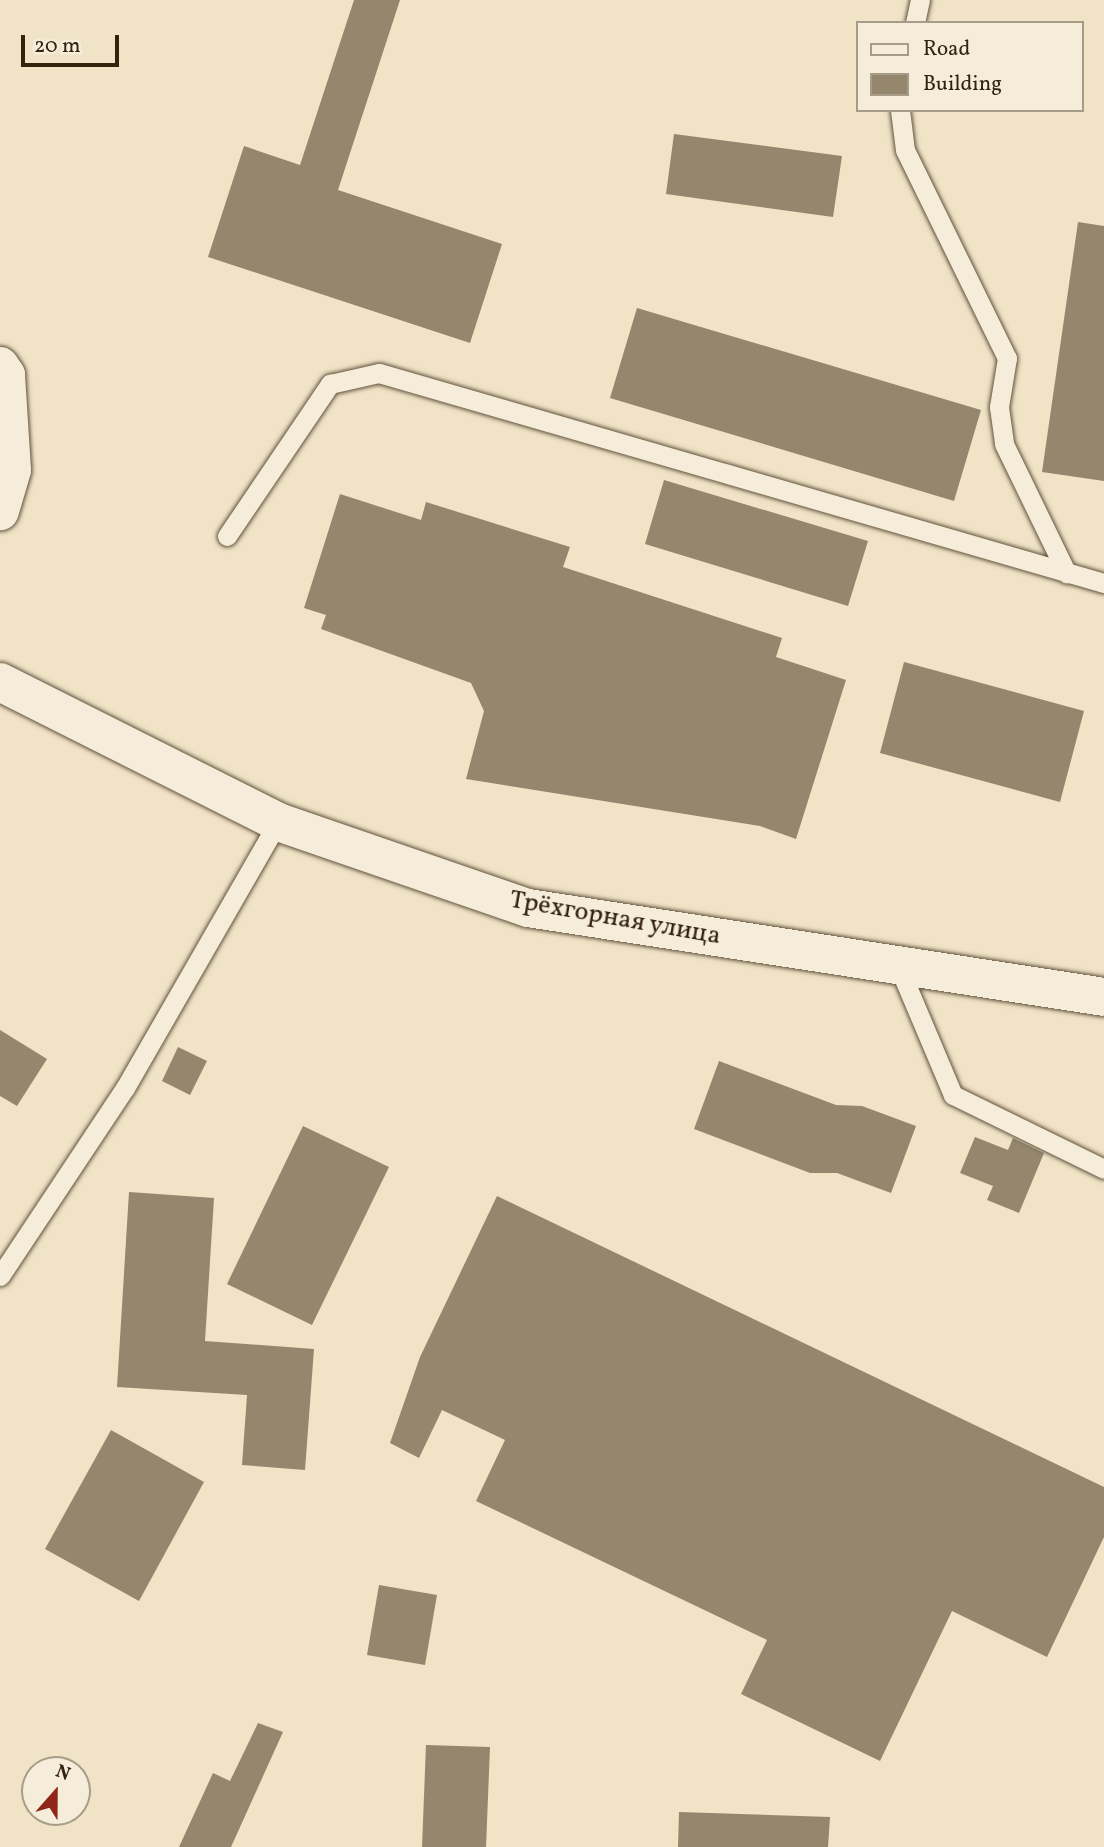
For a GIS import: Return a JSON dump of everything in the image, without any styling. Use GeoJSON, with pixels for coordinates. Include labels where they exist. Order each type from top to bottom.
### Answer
{"type":"FeatureCollection","features":[{"type":"Feature","properties":{"kind":"street"},"geometry":{"type":"LineString","coordinates":[[0,366],[6,375],[12,470],[0,511]]}},
{"type":"Feature","properties":{"kind":"street","name":"Трёхгорная улица"},"geometry":{"type":"LineString","coordinates":[[0,682],[278,822],[528,908],[1104,996]]}},
{"type":"Feature","properties":{"kind":"lane"},"geometry":{"type":"LineString","coordinates":[[915,21],[920,0]]}},
{"type":"Feature","properties":{"kind":"lane"},"geometry":{"type":"LineString","coordinates":[[900,112],[905,150],[1007,358],[999,407],[1003,444],[1067,574]]}},
{"type":"Feature","properties":{"kind":"lane"},"geometry":{"type":"LineString","coordinates":[[226,536],[330,384],[379,373],[1104,583]]}},
{"type":"Feature","properties":{"kind":"lane"},"geometry":{"type":"LineString","coordinates":[[0,1276],[125,1088],[278,822]]}},
{"type":"Feature","properties":{"kind":"lane"},"geometry":{"type":"LineString","coordinates":[[898,965],[953,1095],[1104,1168]]}},
{"type":"Feature","properties":{"kind":"building"},"geometry":{"type":"Polygon","coordinates":[[[354,0],[400,0],[338,190],[502,244],[470,343],[208,257],[244,146],[300,165],[354,0]]]}},
{"type":"Feature","properties":{"kind":"building"},"geometry":{"type":"Polygon","coordinates":[[[674,134],[842,156],[833,217],[666,194],[674,134]]]}},
{"type":"Feature","properties":{"kind":"building"},"geometry":{"type":"Polygon","coordinates":[[[1078,222],[1104,226],[1104,481],[1042,472],[1078,222]]]}},
{"type":"Feature","properties":{"kind":"building"},"geometry":{"type":"Polygon","coordinates":[[[637,308],[981,410],[954,501],[610,398],[637,308]]]}},
{"type":"Feature","properties":{"kind":"building"},"geometry":{"type":"Polygon","coordinates":[[[664,480],[868,541],[848,606],[645,544],[664,480]]]}},
{"type":"Feature","properties":{"kind":"building"},"geometry":{"type":"Polygon","coordinates":[[[340,494],[421,520],[426,502],[570,547],[563,567],[782,638],[776,657],[846,680],[796,839],[760,826],[466,779],[484,711],[471,683],[321,629],[326,615],[304,608],[340,494]]]}},
{"type":"Feature","properties":{"kind":"building"},"geometry":{"type":"Polygon","coordinates":[[[904,662],[1084,711],[1060,802],[880,753],[904,662]]]}},
{"type":"Feature","properties":{"kind":"building"},"geometry":{"type":"Polygon","coordinates":[[[0,1030],[47,1059],[17,1106],[0,1096],[0,1030]]]}},
{"type":"Feature","properties":{"kind":"building"},"geometry":{"type":"Polygon","coordinates":[[[178,1047],[207,1061],[190,1095],[162,1081],[178,1047]]]}},
{"type":"Feature","properties":{"kind":"building"},"geometry":{"type":"Polygon","coordinates":[[[719,1061],[836,1105],[862,1106],[916,1126],[891,1193],[837,1173],[810,1173],[694,1129],[719,1061]]]}},
{"type":"Feature","properties":{"kind":"building"},"geometry":{"type":"Polygon","coordinates":[[[303,1126],[389,1167],[312,1325],[227,1284],[303,1126]]]}},
{"type":"Feature","properties":{"kind":"building"},"geometry":{"type":"Polygon","coordinates":[[[975,1137],[1008,1150],[1013,1138],[1044,1153],[1019,1213],[987,1200],[993,1186],[960,1173],[975,1137]]]}},
{"type":"Feature","properties":{"kind":"building"},"geometry":{"type":"Polygon","coordinates":[[[129,1192],[214,1198],[205,1341],[314,1349],[305,1470],[242,1465],[247,1395],[117,1387],[129,1192]]]}},
{"type":"Feature","properties":{"kind":"building"},"geometry":{"type":"Polygon","coordinates":[[[497,1196],[1104,1487],[1104,1537],[1047,1657],[952,1611],[880,1761],[741,1694],[767,1640],[476,1501],[505,1440],[442,1410],[419,1458],[390,1443],[420,1357],[497,1196]]]}},
{"type":"Feature","properties":{"kind":"building"},"geometry":{"type":"Polygon","coordinates":[[[111,1430],[204,1482],[139,1601],[45,1549],[111,1430]]]}},
{"type":"Feature","properties":{"kind":"building"},"geometry":{"type":"Polygon","coordinates":[[[379,1585],[437,1595],[425,1665],[367,1655],[379,1585]]]}},
{"type":"Feature","properties":{"kind":"building"},"geometry":{"type":"Polygon","coordinates":[[[258,1723],[283,1732],[231,1847],[179,1847],[213,1773],[230,1781],[258,1723]]]}},
{"type":"Feature","properties":{"kind":"building"},"geometry":{"type":"Polygon","coordinates":[[[426,1745],[490,1747],[486,1847],[422,1847],[426,1745]]]}},
{"type":"Feature","properties":{"kind":"building"},"geometry":{"type":"Polygon","coordinates":[[[679,1812],[830,1817],[828,1847],[678,1847],[679,1812]]]}}]}
